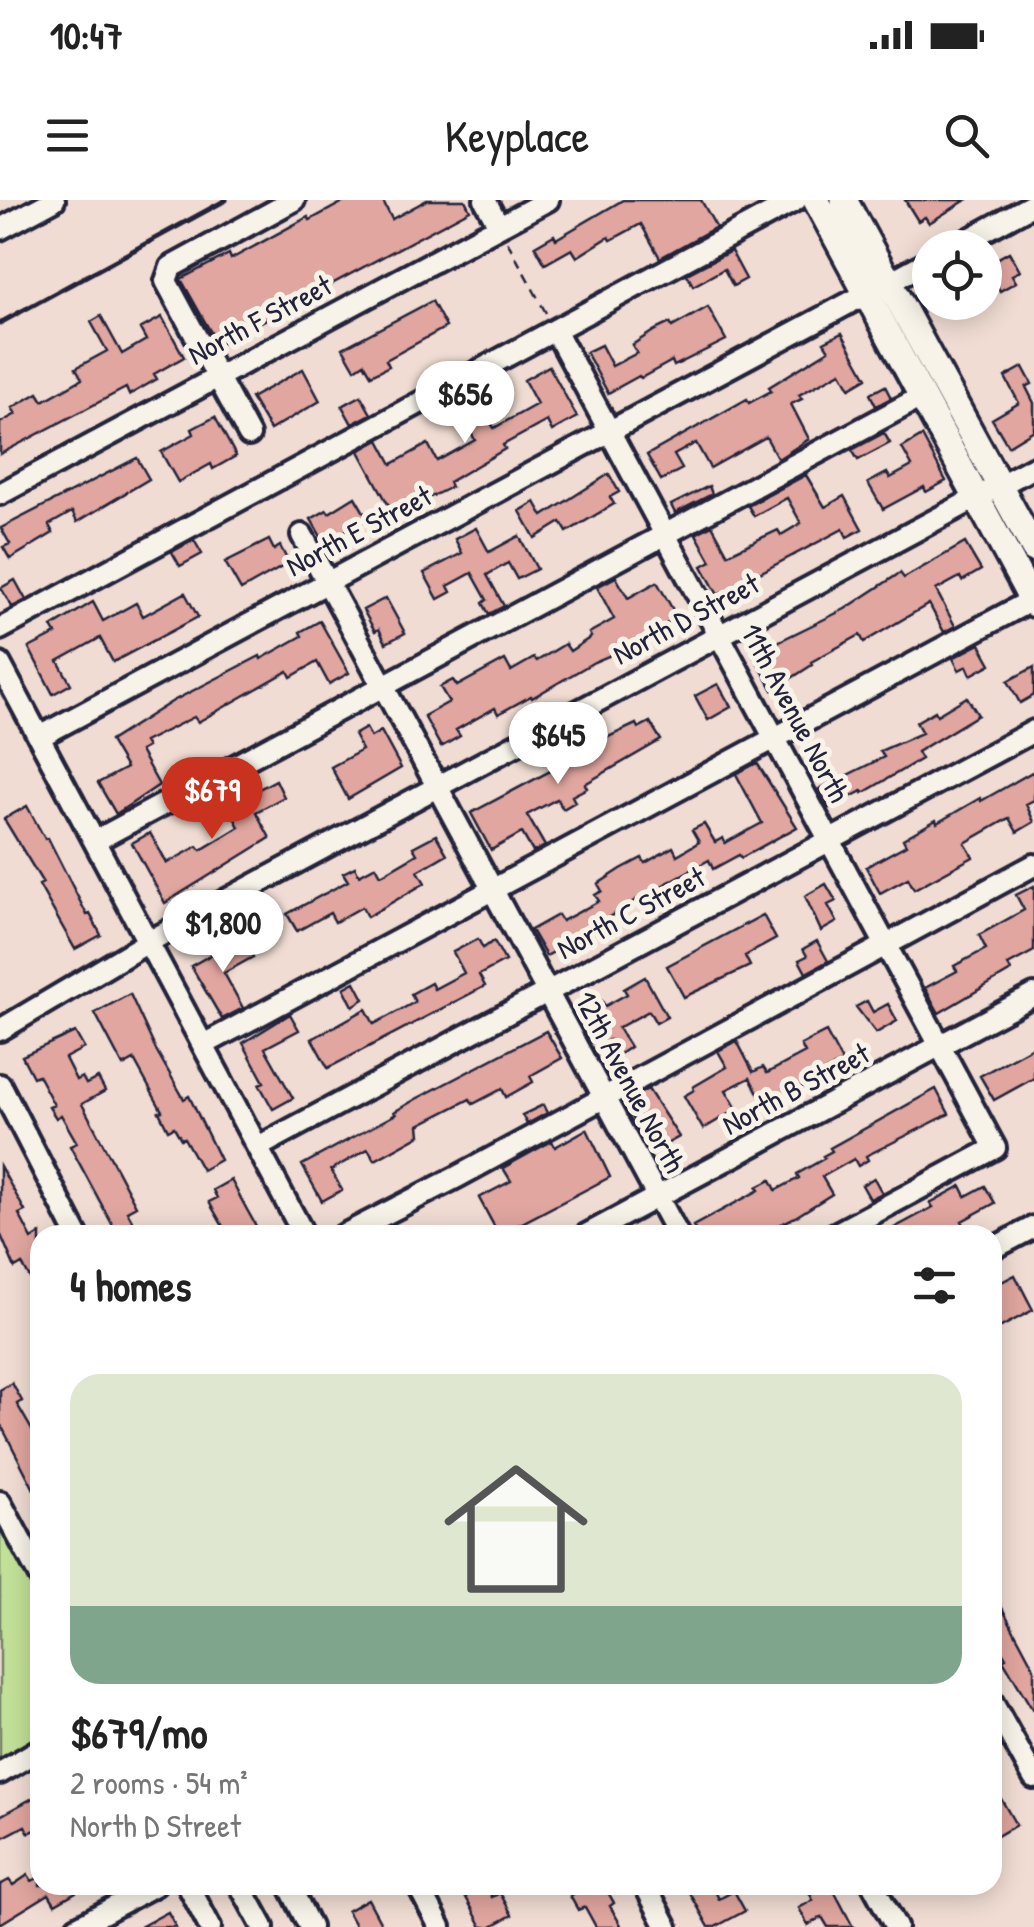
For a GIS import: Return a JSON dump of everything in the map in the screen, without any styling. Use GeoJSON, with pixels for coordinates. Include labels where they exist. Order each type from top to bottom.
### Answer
{"type":"FeatureCollection","features":[{"type":"Feature","properties":{"kind":"main road"},"geometry":{"type":"LineString","coordinates":[[816,200],[877,288],[988,492],[1033,602]]}},
{"type":"Feature","properties":{"kind":"main road"},"geometry":{"type":"LineString","coordinates":[[844,200],[923,396],[988,492],[1034,549]]}},
{"type":"Feature","properties":{"kind":"street"},"geometry":{"type":"LineString","coordinates":[[0,228],[54,200]]}},
{"type":"Feature","properties":{"kind":"street"},"geometry":{"type":"LineString","coordinates":[[249,435],[166,281],[166,274],[171,266],[294,200]]}},
{"type":"Feature","properties":{"kind":"street"},"geometry":{"type":"LineString","coordinates":[[485,200],[500,226]]}},
{"type":"Feature","properties":{"kind":"street","name":"North F Street"},"geometry":{"type":"LineString","coordinates":[[0,494],[548,200]]}},
{"type":"Feature","properties":{"kind":"street"},"geometry":{"type":"LineString","coordinates":[[0,629],[796,200]]}},
{"type":"Feature","properties":{"kind":"street"},"geometry":{"type":"LineString","coordinates":[[986,230],[1034,204]]}},
{"type":"Feature","properties":{"kind":"street","name":"North E Street"},"geometry":{"type":"LineString","coordinates":[[39,737],[912,270]]}},
{"type":"Feature","properties":{"kind":"street","name":"11th Avenue North"},"geometry":{"type":"LineString","coordinates":[[555,330],[995,1148],[852,1225]]}},
{"type":"Feature","properties":{"kind":"street"},"geometry":{"type":"LineString","coordinates":[[94,841],[923,396]]}},
{"type":"Feature","properties":{"kind":"street","name":"North D Street"},"geometry":{"type":"LineString","coordinates":[[0,1030],[148,942],[1034,467]]}},
{"type":"Feature","properties":{"kind":"street","name":"12th Avenue North"},"geometry":{"type":"LineString","coordinates":[[302,535],[673,1225]]}},
{"type":"Feature","properties":{"kind":"street"},"geometry":{"type":"LineString","coordinates":[[203,1045],[1033,602]]}},
{"type":"Feature","properties":{"kind":"street"},"geometry":{"type":"LineString","coordinates":[[0,664],[299,1225]]}},
{"type":"Feature","properties":{"kind":"street","name":"North C Street"},"geometry":{"type":"LineString","coordinates":[[258,1147],[1034,732]]}},
{"type":"Feature","properties":{"kind":"street"},"geometry":{"type":"LineString","coordinates":[[363,1225],[1034,865]]}},
{"type":"Feature","properties":{"kind":"street","name":"North B Street"},"geometry":{"type":"LineString","coordinates":[[604,1225],[1034,995]]}},
{"type":"Feature","properties":{"kind":"street"},"geometry":{"type":"LineString","coordinates":[[0,1086],[72,1225]]}},
{"type":"Feature","properties":{"kind":"street"},"geometry":{"type":"LineString","coordinates":[[1002,1244],[1034,1226]]}},
{"type":"Feature","properties":{"kind":"street"},"geometry":{"type":"LineString","coordinates":[[0,1502],[30,1558]]}},
{"type":"Feature","properties":{"kind":"street"},"geometry":{"type":"LineString","coordinates":[[1002,1720],[1034,1778]]}},
{"type":"Feature","properties":{"kind":"street"},"geometry":{"type":"LineString","coordinates":[[0,1773],[30,1755]]}},
{"type":"Feature","properties":{"kind":"street"},"geometry":{"type":"LineString","coordinates":[[76,1927],[136,1895]]}},
{"type":"Feature","properties":{"kind":"street"},"geometry":{"type":"LineString","coordinates":[[193,1895],[210,1927]]}},
{"type":"Feature","properties":{"kind":"street"},"geometry":{"type":"LineString","coordinates":[[245,1895],[262,1927]]}},
{"type":"Feature","properties":{"kind":"street"},"geometry":{"type":"LineString","coordinates":[[294,1895],[310,1927]]}},
{"type":"Feature","properties":{"kind":"street"},"geometry":{"type":"LineString","coordinates":[[423,1895],[440,1927]]}},
{"type":"Feature","properties":{"kind":"street"},"geometry":{"type":"LineString","coordinates":[[650,1895],[667,1927]]}},
{"type":"Feature","properties":{"kind":"street"},"geometry":{"type":"LineString","coordinates":[[879,1895],[896,1927]]}},
{"type":"Feature","properties":{"kind":"path"},"geometry":{"type":"LineString","coordinates":[[500,226],[555,330]]}},
{"type":"Feature","properties":{"kind":"green space"},"geometry":{"type":"Polygon","coordinates":[[[0,1525],[30,1582],[30,1747],[0,1764],[0,1525]]]}},
{"type":"Feature","properties":{"kind":"building"},"geometry":{"type":"Polygon","coordinates":[[[347,200],[382,200],[392,219],[427,200],[465,200],[470,210],[218,345],[181,279],[229,254],[231,259],[347,200]]]}},
{"type":"Feature","properties":{"kind":"building"},"geometry":{"type":"Polygon","coordinates":[[[623,200],[701,200],[716,227],[660,258],[641,224],[611,240],[609,237],[577,257],[572,249],[545,264],[535,246],[554,235],[556,239],[623,200]]]}},
{"type":"Feature","properties":{"kind":"building"},"geometry":{"type":"Polygon","coordinates":[[[905,200],[966,200],[929,223],[925,217],[918,221],[905,200]]]}},
{"type":"Feature","properties":{"kind":"building"},"geometry":{"type":"Polygon","coordinates":[[[731,251],[746,279],[733,286],[724,269],[693,286],[687,274],[731,251]]]}},
{"type":"Feature","properties":{"kind":"building"},"geometry":{"type":"Polygon","coordinates":[[[1009,252],[1020,271],[1012,275],[1016,282],[1002,290],[1002,256],[1009,252]]]}},
{"type":"Feature","properties":{"kind":"building"},"geometry":{"type":"Polygon","coordinates":[[[432,301],[446,327],[386,360],[389,366],[371,375],[364,363],[355,369],[343,348],[432,301]]]}},
{"type":"Feature","properties":{"kind":"building"},"geometry":{"type":"Polygon","coordinates":[[[708,307],[726,340],[608,393],[586,352],[601,345],[612,366],[637,353],[632,345],[655,330],[670,323],[672,327],[708,307]]]}},
{"type":"Feature","properties":{"kind":"building"},"geometry":{"type":"Polygon","coordinates":[[[101,316],[122,354],[146,340],[140,329],[162,317],[184,357],[154,374],[157,379],[129,395],[126,388],[0,454],[0,423],[16,414],[12,408],[38,393],[43,401],[82,379],[76,368],[107,351],[91,322],[101,316]]]}},
{"type":"Feature","properties":{"kind":"building"},"geometry":{"type":"Polygon","coordinates":[[[842,333],[867,378],[850,388],[841,372],[799,395],[802,399],[791,404],[809,439],[778,459],[766,437],[710,468],[696,443],[674,455],[682,469],[661,480],[647,455],[747,399],[749,403],[771,391],[769,387],[829,350],[824,342],[842,333]]]}},
{"type":"Feature","properties":{"kind":"building"},"geometry":{"type":"Polygon","coordinates":[[[549,366],[577,417],[552,431],[547,421],[449,482],[451,487],[394,515],[359,451],[379,440],[392,464],[428,444],[437,461],[475,440],[457,408],[476,397],[494,428],[537,404],[524,380],[549,366]]]}},
{"type":"Feature","properties":{"kind":"building"},"geometry":{"type":"Polygon","coordinates":[[[1023,367],[1032,384],[1026,387],[1034,403],[1034,430],[1008,446],[992,419],[1019,403],[1005,377],[1023,367]]]}},
{"type":"Feature","properties":{"kind":"building"},"geometry":{"type":"Polygon","coordinates":[[[303,369],[320,401],[270,430],[251,398],[303,369]]]}},
{"type":"Feature","properties":{"kind":"building"},"geometry":{"type":"Polygon","coordinates":[[[885,386],[891,398],[876,406],[870,394],[885,386]]]}},
{"type":"Feature","properties":{"kind":"building"},"geometry":{"type":"Polygon","coordinates":[[[361,396],[371,414],[352,424],[342,406],[361,396]]]}},
{"type":"Feature","properties":{"kind":"building"},"geometry":{"type":"Polygon","coordinates":[[[215,417],[236,456],[178,482],[161,452],[215,417]]]}},
{"type":"Feature","properties":{"kind":"building"},"geometry":{"type":"Polygon","coordinates":[[[884,433],[890,443],[858,460],[852,450],[884,433]]]}},
{"type":"Feature","properties":{"kind":"building"},"geometry":{"type":"Polygon","coordinates":[[[922,436],[946,481],[926,492],[924,487],[883,509],[868,483],[887,473],[890,478],[912,466],[902,448],[922,436]]]}},
{"type":"Feature","properties":{"kind":"building"},"geometry":{"type":"Polygon","coordinates":[[[137,458],[149,479],[77,522],[72,512],[49,525],[53,533],[10,559],[3,547],[10,544],[1,528],[137,458]]]}},
{"type":"Feature","properties":{"kind":"building"},"geometry":{"type":"Polygon","coordinates":[[[609,474],[619,492],[610,497],[614,504],[567,532],[561,522],[535,538],[520,511],[535,502],[543,516],[609,474]]]}},
{"type":"Feature","properties":{"kind":"building"},"geometry":{"type":"Polygon","coordinates":[[[806,475],[825,507],[844,496],[862,529],[847,537],[843,529],[718,595],[702,566],[711,561],[696,534],[712,525],[728,554],[778,530],[781,535],[801,523],[787,498],[754,516],[748,506],[806,475]]]}},
{"type":"Feature","properties":{"kind":"building"},"geometry":{"type":"Polygon","coordinates":[[[709,486],[712,494],[675,513],[671,505],[709,486]]]}},
{"type":"Feature","properties":{"kind":"building"},"geometry":{"type":"Polygon","coordinates":[[[355,497],[368,519],[324,542],[311,519],[355,497]]]}},
{"type":"Feature","properties":{"kind":"building"},"geometry":{"type":"Polygon","coordinates":[[[476,528],[489,552],[519,536],[537,569],[517,579],[508,563],[487,575],[504,606],[489,614],[483,603],[487,600],[472,573],[448,586],[451,592],[438,599],[424,573],[462,553],[455,539],[476,528]]]}},
{"type":"Feature","properties":{"kind":"building"},"geometry":{"type":"Polygon","coordinates":[[[194,540],[202,554],[180,566],[172,552],[194,540]]]}},
{"type":"Feature","properties":{"kind":"building"},"geometry":{"type":"Polygon","coordinates":[[[269,540],[274,550],[280,546],[289,563],[241,590],[225,562],[269,540]]]}},
{"type":"Feature","properties":{"kind":"building"},"geometry":{"type":"Polygon","coordinates":[[[965,543],[981,570],[936,590],[955,626],[944,632],[929,604],[864,642],[860,635],[811,662],[812,665],[773,690],[753,654],[845,609],[900,573],[904,578],[965,543]]]}},
{"type":"Feature","properties":{"kind":"building"},"geometry":{"type":"Polygon","coordinates":[[[616,577],[628,598],[657,582],[677,617],[630,647],[594,662],[532,698],[498,714],[495,708],[456,730],[460,736],[441,747],[424,716],[449,702],[440,687],[453,680],[457,686],[505,660],[511,671],[565,644],[570,651],[591,637],[589,633],[614,619],[597,587],[616,577]]]}},
{"type":"Feature","properties":{"kind":"building"},"geometry":{"type":"Polygon","coordinates":[[[15,580],[26,600],[12,607],[1,588],[15,580]]]}},
{"type":"Feature","properties":{"kind":"building"},"geometry":{"type":"Polygon","coordinates":[[[185,593],[198,617],[113,662],[100,638],[58,661],[71,684],[53,694],[29,648],[56,634],[52,627],[93,602],[103,621],[136,603],[143,616],[185,593]]]}},
{"type":"Feature","properties":{"kind":"building"},"geometry":{"type":"Polygon","coordinates":[[[386,598],[405,633],[386,643],[363,610],[386,598]]]}},
{"type":"Feature","properties":{"kind":"building"},"geometry":{"type":"Polygon","coordinates":[[[320,621],[349,673],[329,684],[317,662],[291,677],[288,671],[198,722],[194,717],[144,742],[147,747],[140,751],[159,785],[116,814],[98,783],[126,768],[110,741],[173,701],[302,636],[300,632],[320,621]]]}},
{"type":"Feature","properties":{"kind":"building"},"geometry":{"type":"Polygon","coordinates":[[[980,644],[991,664],[971,675],[967,666],[959,670],[953,658],[980,644]]]}},
{"type":"Feature","properties":{"kind":"building"},"geometry":{"type":"Polygon","coordinates":[[[1034,667],[1034,695],[1020,703],[1008,681],[1034,667]]]}},
{"type":"Feature","properties":{"kind":"building"},"geometry":{"type":"Polygon","coordinates":[[[718,684],[731,707],[708,720],[695,696],[718,684]]]}},
{"type":"Feature","properties":{"kind":"building"},"geometry":{"type":"Polygon","coordinates":[[[967,697],[978,715],[917,752],[921,759],[829,808],[819,789],[884,757],[880,751],[922,733],[916,722],[967,697]]]}},
{"type":"Feature","properties":{"kind":"building"},"geometry":{"type":"Polygon","coordinates":[[[650,722],[661,740],[585,784],[587,788],[572,796],[575,802],[563,809],[557,799],[527,815],[545,846],[533,852],[522,833],[491,850],[471,813],[608,737],[650,722]]]}},
{"type":"Feature","properties":{"kind":"building"},"geometry":{"type":"Polygon","coordinates":[[[366,728],[371,737],[381,731],[401,768],[348,799],[331,767],[362,750],[354,735],[366,728]]]}},
{"type":"Feature","properties":{"kind":"building"},"geometry":{"type":"Polygon","coordinates":[[[757,763],[797,827],[713,869],[709,860],[634,901],[603,921],[605,925],[546,956],[531,930],[558,915],[562,921],[599,901],[595,895],[602,891],[598,884],[621,869],[642,858],[645,863],[673,847],[677,855],[699,842],[692,830],[704,824],[715,842],[723,838],[725,843],[762,823],[736,774],[757,763]]]}},
{"type":"Feature","properties":{"kind":"building"},"geometry":{"type":"Polygon","coordinates":[[[1034,771],[1034,800],[1026,804],[1034,822],[1017,832],[1009,818],[965,843],[973,857],[914,889],[908,878],[880,893],[866,867],[906,845],[903,839],[936,820],[937,823],[1034,771]]]}},
{"type":"Feature","properties":{"kind":"building"},"geometry":{"type":"Polygon","coordinates":[[[246,775],[255,791],[276,780],[284,797],[256,812],[270,838],[165,903],[132,843],[150,833],[167,863],[198,846],[201,850],[239,827],[220,789],[246,775]]]}},
{"type":"Feature","properties":{"kind":"building"},"geometry":{"type":"Polygon","coordinates":[[[27,806],[101,935],[75,949],[39,885],[43,883],[4,819],[27,806]]]}},
{"type":"Feature","properties":{"kind":"building"},"geometry":{"type":"Polygon","coordinates":[[[436,835],[447,854],[418,871],[425,883],[367,917],[362,907],[335,922],[330,913],[297,931],[287,914],[348,881],[343,873],[355,867],[359,875],[376,866],[381,875],[417,854],[413,847],[436,835]]]}},
{"type":"Feature","properties":{"kind":"building"},"geometry":{"type":"Polygon","coordinates":[[[826,884],[836,901],[828,905],[837,922],[821,931],[805,896],[826,884]]]}},
{"type":"Feature","properties":{"kind":"building"},"geometry":{"type":"Polygon","coordinates":[[[1034,886],[1034,951],[1008,965],[1011,971],[939,1013],[925,988],[986,949],[979,935],[1024,910],[1016,895],[1034,886]]]}},
{"type":"Feature","properties":{"kind":"building"},"geometry":{"type":"Polygon","coordinates":[[[763,915],[776,939],[745,956],[750,966],[684,997],[667,966],[763,915]]]}},
{"type":"Feature","properties":{"kind":"building"},"geometry":{"type":"Polygon","coordinates":[[[239,932],[253,957],[224,973],[243,1008],[222,1019],[191,966],[230,944],[227,939],[239,932]]]}},
{"type":"Feature","properties":{"kind":"building"},"geometry":{"type":"Polygon","coordinates":[[[478,939],[483,948],[494,941],[505,961],[479,975],[485,986],[328,1068],[312,1039],[366,1009],[374,1024],[415,1002],[411,994],[431,983],[434,989],[464,973],[453,952],[478,939]]]}},
{"type":"Feature","properties":{"kind":"building"},"geometry":{"type":"Polygon","coordinates":[[[817,941],[828,961],[806,973],[799,960],[807,956],[803,949],[817,941]]]}},
{"type":"Feature","properties":{"kind":"building"},"geometry":{"type":"Polygon","coordinates":[[[645,977],[667,1017],[656,1023],[649,1011],[618,1028],[630,1047],[618,1055],[609,1040],[598,1047],[579,1016],[602,1001],[605,1006],[627,994],[624,989],[645,977]]]}},
{"type":"Feature","properties":{"kind":"building"},"geometry":{"type":"Polygon","coordinates":[[[355,982],[364,999],[353,1006],[344,988],[355,982]]]}},
{"type":"Feature","properties":{"kind":"building"},"geometry":{"type":"Polygon","coordinates":[[[130,994],[155,1048],[184,1099],[189,1096],[220,1160],[202,1170],[184,1138],[174,1127],[168,1130],[134,1060],[123,1066],[95,1013],[130,994]]]}},
{"type":"Feature","properties":{"kind":"building"},"geometry":{"type":"Polygon","coordinates":[[[867,1001],[873,1012],[888,1004],[897,1021],[876,1033],[856,1007],[867,1001]]]}},
{"type":"Feature","properties":{"kind":"building"},"geometry":{"type":"Polygon","coordinates":[[[290,1014],[299,1030],[265,1048],[293,1098],[273,1109],[243,1043],[290,1014]]]}},
{"type":"Feature","properties":{"kind":"building"},"geometry":{"type":"Polygon","coordinates":[[[546,1031],[562,1058],[530,1076],[533,1082],[506,1097],[502,1089],[473,1104],[470,1099],[419,1125],[420,1135],[375,1160],[368,1149],[331,1170],[342,1190],[322,1201],[302,1165],[546,1031]]]}},
{"type":"Feature","properties":{"kind":"building"},"geometry":{"type":"Polygon","coordinates":[[[75,1032],[84,1048],[65,1058],[76,1080],[82,1077],[86,1084],[98,1078],[105,1091],[82,1104],[136,1206],[127,1211],[135,1225],[113,1225],[70,1146],[77,1143],[61,1115],[56,1118],[49,1107],[54,1105],[38,1075],[33,1077],[22,1056],[75,1032]]]}},
{"type":"Feature","properties":{"kind":"building"},"geometry":{"type":"Polygon","coordinates":[[[826,1032],[842,1062],[811,1079],[813,1082],[764,1105],[750,1078],[726,1090],[737,1109],[703,1129],[684,1096],[727,1067],[718,1051],[737,1041],[753,1072],[763,1067],[767,1073],[805,1053],[801,1045],[826,1032]]]}},
{"type":"Feature","properties":{"kind":"building"},"geometry":{"type":"Polygon","coordinates":[[[1034,1046],[1034,1078],[994,1100],[980,1076],[1034,1046]]]}},
{"type":"Feature","properties":{"kind":"building"},"geometry":{"type":"Polygon","coordinates":[[[648,1089],[679,1137],[650,1153],[625,1102],[648,1089]]]}},
{"type":"Feature","properties":{"kind":"building"},"geometry":{"type":"Polygon","coordinates":[[[936,1089],[949,1114],[866,1156],[868,1160],[858,1166],[854,1159],[822,1177],[832,1194],[779,1225],[695,1225],[771,1180],[776,1190],[799,1178],[797,1174],[825,1158],[832,1151],[830,1148],[936,1089]]]}},
{"type":"Feature","properties":{"kind":"building"},"geometry":{"type":"Polygon","coordinates":[[[543,1105],[547,1113],[527,1124],[522,1115],[543,1105]]]}},
{"type":"Feature","properties":{"kind":"building"},"geometry":{"type":"Polygon","coordinates":[[[587,1129],[610,1177],[518,1225],[494,1225],[479,1198],[511,1181],[503,1168],[552,1141],[555,1147],[587,1129]]]}},
{"type":"Feature","properties":{"kind":"building"},"geometry":{"type":"Polygon","coordinates":[[[0,1166],[25,1211],[19,1214],[30,1235],[30,1278],[22,1264],[15,1268],[0,1233],[0,1166]]]}},
{"type":"Feature","properties":{"kind":"building"},"geometry":{"type":"Polygon","coordinates":[[[874,1178],[882,1193],[870,1199],[862,1185],[874,1178]]]}},
{"type":"Feature","properties":{"kind":"building"},"geometry":{"type":"Polygon","coordinates":[[[231,1180],[256,1225],[222,1225],[209,1202],[217,1198],[213,1190],[231,1180]]]}},
{"type":"Feature","properties":{"kind":"building"},"geometry":{"type":"Polygon","coordinates":[[[961,1186],[966,1196],[985,1186],[995,1203],[962,1221],[964,1225],[900,1225],[933,1207],[930,1203],[961,1186]]]}},
{"type":"Feature","properties":{"kind":"building"},"geometry":{"type":"Polygon","coordinates":[[[1015,1275],[1033,1310],[1002,1326],[1002,1282],[1015,1275]]]}},
{"type":"Feature","properties":{"kind":"building"},"geometry":{"type":"Polygon","coordinates":[[[12,1383],[22,1401],[17,1404],[30,1427],[30,1482],[0,1423],[0,1390],[12,1383]]]}},
{"type":"Feature","properties":{"kind":"building"},"geometry":{"type":"Polygon","coordinates":[[[1002,1608],[1034,1668],[1034,1712],[1003,1660],[1006,1658],[1002,1651],[1002,1608]]]}},
{"type":"Feature","properties":{"kind":"building"},"geometry":{"type":"Polygon","coordinates":[[[30,1800],[30,1833],[25,1826],[0,1839],[0,1816],[30,1800]]]}},
{"type":"Feature","properties":{"kind":"building"},"geometry":{"type":"Polygon","coordinates":[[[1002,1800],[1016,1825],[1002,1833],[1002,1800]]]}},
{"type":"Feature","properties":{"kind":"building"},"geometry":{"type":"Polygon","coordinates":[[[28,1875],[30,1895],[47,1895],[0,1924],[0,1885],[9,1880],[13,1885],[28,1875]]]}},
{"type":"Feature","properties":{"kind":"building"},"geometry":{"type":"Polygon","coordinates":[[[50,1895],[71,1895],[55,1904],[50,1895]]]}},
{"type":"Feature","properties":{"kind":"building"},"geometry":{"type":"Polygon","coordinates":[[[465,1895],[501,1895],[512,1915],[482,1927],[465,1895]]]}},
{"type":"Feature","properties":{"kind":"building"},"geometry":{"type":"Polygon","coordinates":[[[610,1895],[614,1903],[610,1906],[622,1927],[596,1927],[585,1907],[578,1910],[570,1896],[610,1895]]]}},
{"type":"Feature","properties":{"kind":"building"},"geometry":{"type":"Polygon","coordinates":[[[691,1895],[717,1895],[719,1899],[736,1895],[745,1911],[709,1927],[691,1895]]]}},
{"type":"Feature","properties":{"kind":"building"},"geometry":{"type":"Polygon","coordinates":[[[810,1895],[836,1895],[853,1927],[828,1927],[822,1917],[808,1925],[799,1908],[813,1900],[810,1895]]]}},
{"type":"Feature","properties":{"kind":"building"},"geometry":{"type":"Polygon","coordinates":[[[368,1899],[383,1927],[356,1927],[347,1911],[368,1899]]]}},
{"type":"Feature","properties":{"kind":"building"},"geometry":{"type":"Polygon","coordinates":[[[168,1912],[176,1927],[140,1927],[168,1912]]]}},
{"type":"Feature","properties":{"kind":"railway"},"geometry":{"type":"LineString","coordinates":[[0,323],[226,200]]}}]}
